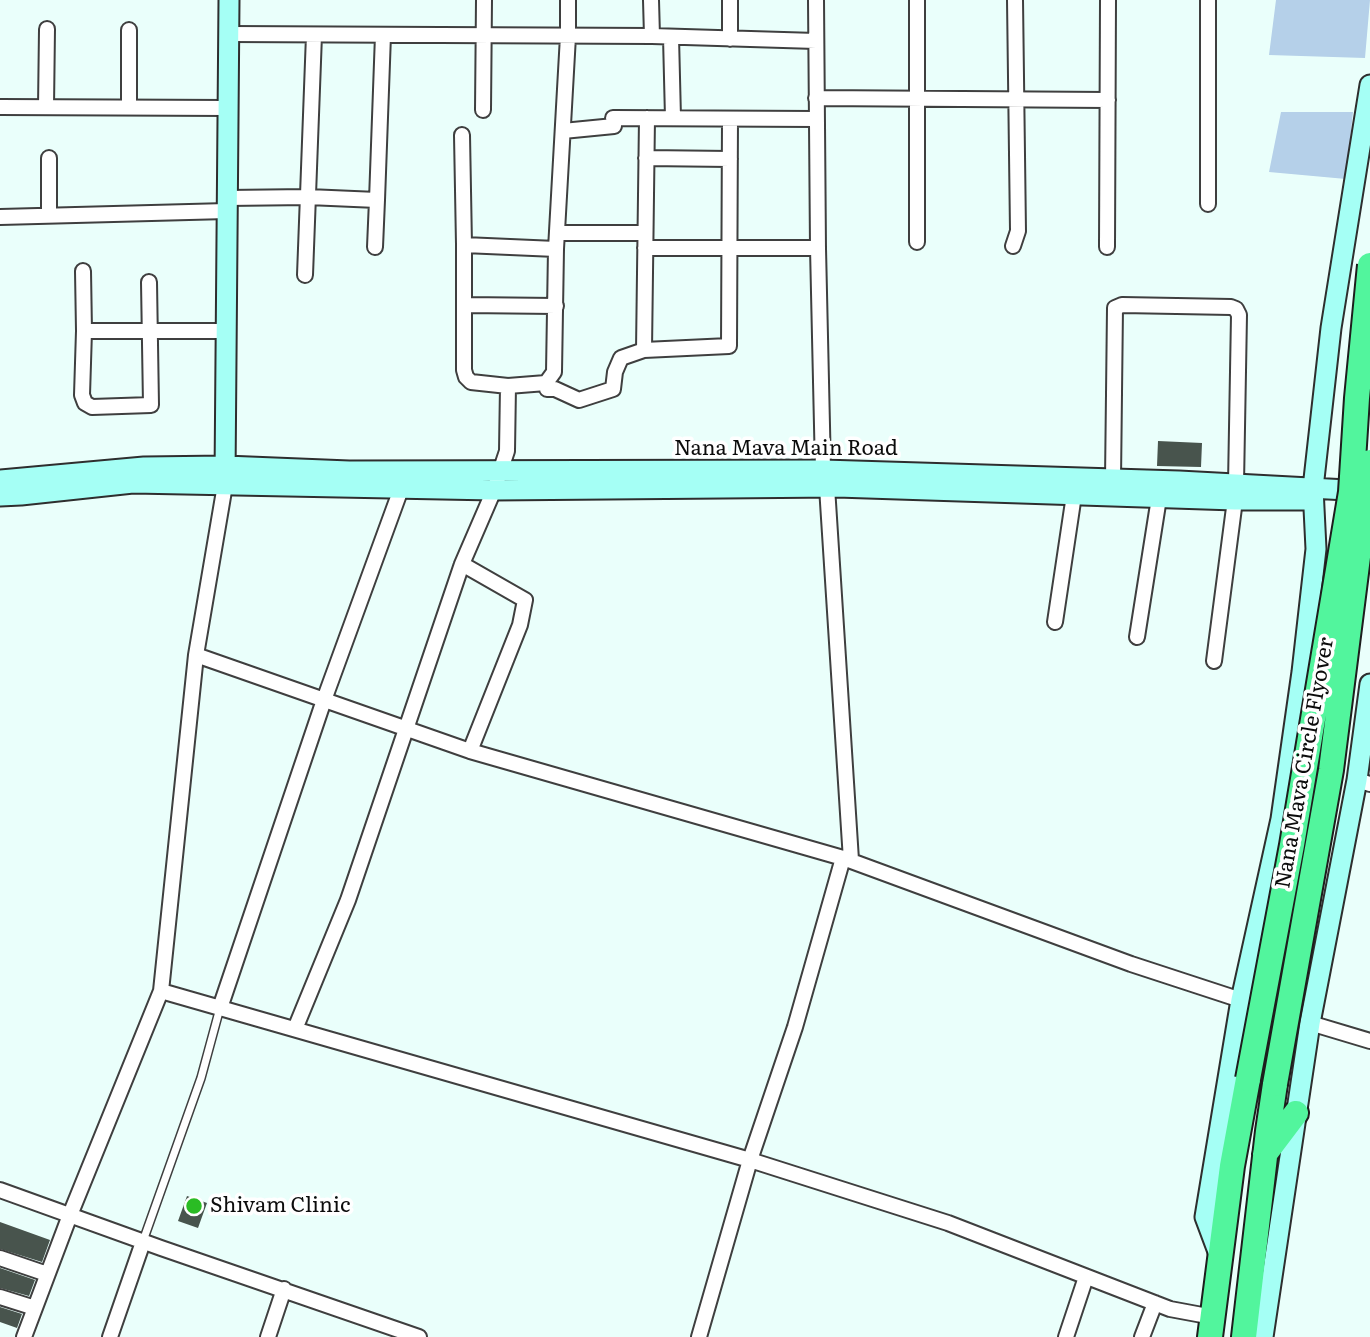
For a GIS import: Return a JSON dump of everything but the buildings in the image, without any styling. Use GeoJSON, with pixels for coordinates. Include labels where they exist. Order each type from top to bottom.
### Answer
{"type":"FeatureCollection","features":[{"type":"Feature","properties":{"kind":"highway","name":"Nana Mava Circle Flyover"},"geometry":{"type":"LineString","coordinates":[[1212,1327],[1232,1166],[1292,845],[1351,492],[1370,265]]}},
{"type":"Feature","properties":{"kind":"highway","name":"Nana Mava Circle Flyover"},"geometry":{"type":"LineString","coordinates":[[1244,1337],[1275,1084],[1331,770],[1370,462]]}},
{"type":"Feature","properties":{"kind":"highway"},"geometry":{"type":"LineString","coordinates":[[1265,1155],[1296,1114]]}},
{"type":"Feature","properties":{"kind":"street"},"geometry":{"type":"LineString","coordinates":[[24,1337],[70,1215],[161,991],[196,655],[225,475],[229,0]]}},
{"type":"Feature","properties":{"kind":"street"},"geometry":{"type":"LineString","coordinates":[[483,110],[484,0]]}},
{"type":"Feature","properties":{"kind":"street"},"geometry":{"type":"LineString","coordinates":[[462,135],[466,377],[471,382],[508,386],[546,383],[555,372],[556,358],[556,248],[568,0]]}},
{"type":"Feature","properties":{"kind":"street"},"geometry":{"type":"LineString","coordinates":[[651,0],[652,36]]}},
{"type":"Feature","properties":{"kind":"street"},"geometry":{"type":"LineString","coordinates":[[730,0],[730,39]]}},
{"type":"Feature","properties":{"kind":"street"},"geometry":{"type":"LineString","coordinates":[[699,1337],[750,1160],[847,859],[825,479],[818,248],[816,0]]}},
{"type":"Feature","properties":{"kind":"street"},"geometry":{"type":"LineString","coordinates":[[917,0],[917,242]]}},
{"type":"Feature","properties":{"kind":"street"},"geometry":{"type":"LineString","coordinates":[[1013,246],[1018,231],[1015,0]]}},
{"type":"Feature","properties":{"kind":"street"},"geometry":{"type":"LineString","coordinates":[[1107,247],[1108,0]]}},
{"type":"Feature","properties":{"kind":"street"},"geometry":{"type":"LineString","coordinates":[[1208,0],[1208,204]]}},
{"type":"Feature","properties":{"kind":"street"},"geometry":{"type":"LineString","coordinates":[[46,107],[47,29]]}},
{"type":"Feature","properties":{"kind":"street"},"geometry":{"type":"LineString","coordinates":[[129,30],[129,107]]}},
{"type":"Feature","properties":{"kind":"street"},"geometry":{"type":"LineString","coordinates":[[229,34],[652,36],[816,41]]}},
{"type":"Feature","properties":{"kind":"street"},"geometry":{"type":"LineString","coordinates":[[305,275],[314,35]]}},
{"type":"Feature","properties":{"kind":"street"},"geometry":{"type":"LineString","coordinates":[[375,247],[383,35]]}},
{"type":"Feature","properties":{"kind":"street"},"geometry":{"type":"LineString","coordinates":[[671,37],[673,118]]}},
{"type":"Feature","properties":{"kind":"street"},"geometry":{"type":"LineString","coordinates":[[1220,1259],[1205,1217],[1241,1000],[1281,819],[1316,548],[1313,494],[1331,328],[1370,85]]}},
{"type":"Feature","properties":{"kind":"street"},"geometry":{"type":"LineString","coordinates":[[816,98],[1108,100]]}},
{"type":"Feature","properties":{"kind":"street"},"geometry":{"type":"LineString","coordinates":[[0,107],[228,108]]}},
{"type":"Feature","properties":{"kind":"street"},"geometry":{"type":"LineString","coordinates":[[562,131],[647,118],[816,119]]}},
{"type":"Feature","properties":{"kind":"street"},"geometry":{"type":"LineString","coordinates":[[644,350],[647,118]]}},
{"type":"Feature","properties":{"kind":"street"},"geometry":{"type":"LineString","coordinates":[[547,390],[555,389],[579,400],[613,389],[615,372],[621,358],[644,350],[729,346],[730,119]]}},
{"type":"Feature","properties":{"kind":"street"},"geometry":{"type":"LineString","coordinates":[[49,158],[49,215]]}},
{"type":"Feature","properties":{"kind":"street"},"geometry":{"type":"LineString","coordinates":[[646,158],[730,159]]}},
{"type":"Feature","properties":{"kind":"street"},"geometry":{"type":"LineString","coordinates":[[0,217],[308,197],[377,200]]}},
{"type":"Feature","properties":{"kind":"street"},"geometry":{"type":"LineString","coordinates":[[557,233],[729,248],[818,248]]}},
{"type":"Feature","properties":{"kind":"street"},"geometry":{"type":"LineString","coordinates":[[464,245],[556,248]]}},
{"type":"Feature","properties":{"kind":"street"},"geometry":{"type":"LineString","coordinates":[[83,271],[82,395],[85,403],[92,407],[151,405],[149,282]]}},
{"type":"Feature","properties":{"kind":"street"},"geometry":{"type":"LineString","coordinates":[[465,305],[556,306]]}},
{"type":"Feature","properties":{"kind":"street"},"geometry":{"type":"LineString","coordinates":[[1113,479],[1115,308],[1122,305],[1236,309],[1239,315],[1236,492],[1214,660]]}},
{"type":"Feature","properties":{"kind":"street"},"geometry":{"type":"LineString","coordinates":[[84,331],[226,331]]}},
{"type":"Feature","properties":{"kind":"street"},"geometry":{"type":"LineString","coordinates":[[295,1029],[348,900],[462,564],[501,470],[508,440],[508,386]]}},
{"type":"Feature","properties":{"kind":"street"},"geometry":{"type":"LineString","coordinates":[[0,480],[131,467],[225,475]]}},
{"type":"Feature","properties":{"kind":"street","name":"Nana Mava Main Road"},"geometry":{"type":"LineString","coordinates":[[225,475],[501,470],[825,479],[1113,479],[1236,492],[1346,495]]}},
{"type":"Feature","properties":{"kind":"street"},"geometry":{"type":"LineString","coordinates":[[0,496],[225,475]]}},
{"type":"Feature","properties":{"kind":"street","name":"Nana Mava Main Road"},"geometry":{"type":"LineString","coordinates":[[225,475],[401,489],[494,490],[825,479],[1159,498],[1236,492]]}},
{"type":"Feature","properties":{"kind":"street"},"geometry":{"type":"LineString","coordinates":[[1370,488],[1356,483],[1346,495],[1354,509],[1363,509],[1370,504]]}},
{"type":"Feature","properties":{"kind":"street"},"geometry":{"type":"LineString","coordinates":[[220,1008],[324,700],[401,489]]}},
{"type":"Feature","properties":{"kind":"street"},"geometry":{"type":"LineString","coordinates":[[1055,622],[1074,495]]}},
{"type":"Feature","properties":{"kind":"street"},"geometry":{"type":"LineString","coordinates":[[1138,637],[1159,498]]}},
{"type":"Feature","properties":{"kind":"street"},"geometry":{"type":"LineString","coordinates":[[462,564],[525,600],[520,625],[470,751]]}},
{"type":"Feature","properties":{"kind":"street"},"geometry":{"type":"LineString","coordinates":[[196,655],[470,751],[847,859],[1130,964],[1241,1000]]}},
{"type":"Feature","properties":{"kind":"street"},"geometry":{"type":"LineString","coordinates":[[1263,1337],[1310,1023],[1363,782],[1370,684]]}},
{"type":"Feature","properties":{"kind":"street"},"geometry":{"type":"LineString","coordinates":[[161,991],[750,1160],[948,1223],[1212,1327]]}},
{"type":"Feature","properties":{"kind":"street"},"geometry":{"type":"LineString","coordinates":[[1310,1023],[1370,1041]]}},
{"type":"Feature","properties":{"kind":"street"},"geometry":{"type":"LineString","coordinates":[[0,1190],[419,1337]]}},
{"type":"Feature","properties":{"kind":"street"},"geometry":{"type":"LineString","coordinates":[[110,1337],[142,1242]]}},
{"type":"Feature","properties":{"kind":"street"},"geometry":{"type":"LineString","coordinates":[[0,1258],[47,1274]]}},
{"type":"Feature","properties":{"kind":"street"},"geometry":{"type":"LineString","coordinates":[[1066,1337],[1086,1277]]}},
{"type":"Feature","properties":{"kind":"street"},"geometry":{"type":"LineString","coordinates":[[268,1337],[284,1289]]}},
{"type":"Feature","properties":{"kind":"street"},"geometry":{"type":"LineString","coordinates":[[0,1297],[35,1308]]}},
{"type":"Feature","properties":{"kind":"street"},"geometry":{"type":"LineString","coordinates":[[1142,1337],[1155,1303]]}},
{"type":"Feature","properties":{"kind":"lane"},"geometry":{"type":"LineString","coordinates":[[142,1242],[201,1078],[220,1008]]}},
{"type":"Feature","properties":{"kind":"shaded area"},"geometry":{"type":"Polygon","coordinates":[[[1276,0],[1370,0],[1365,58],[1269,55],[1276,0]]]}},
{"type":"Feature","properties":{"kind":"shaded area"},"geometry":{"type":"Polygon","coordinates":[[[1281,112],[1353,112],[1346,179],[1269,172],[1281,112]]]}},
{"type":"Feature","properties":{"kind":"place","name":"Shivam Clinic"},"geometry":{"type":"Point","coordinates":[194,1206]}}]}
